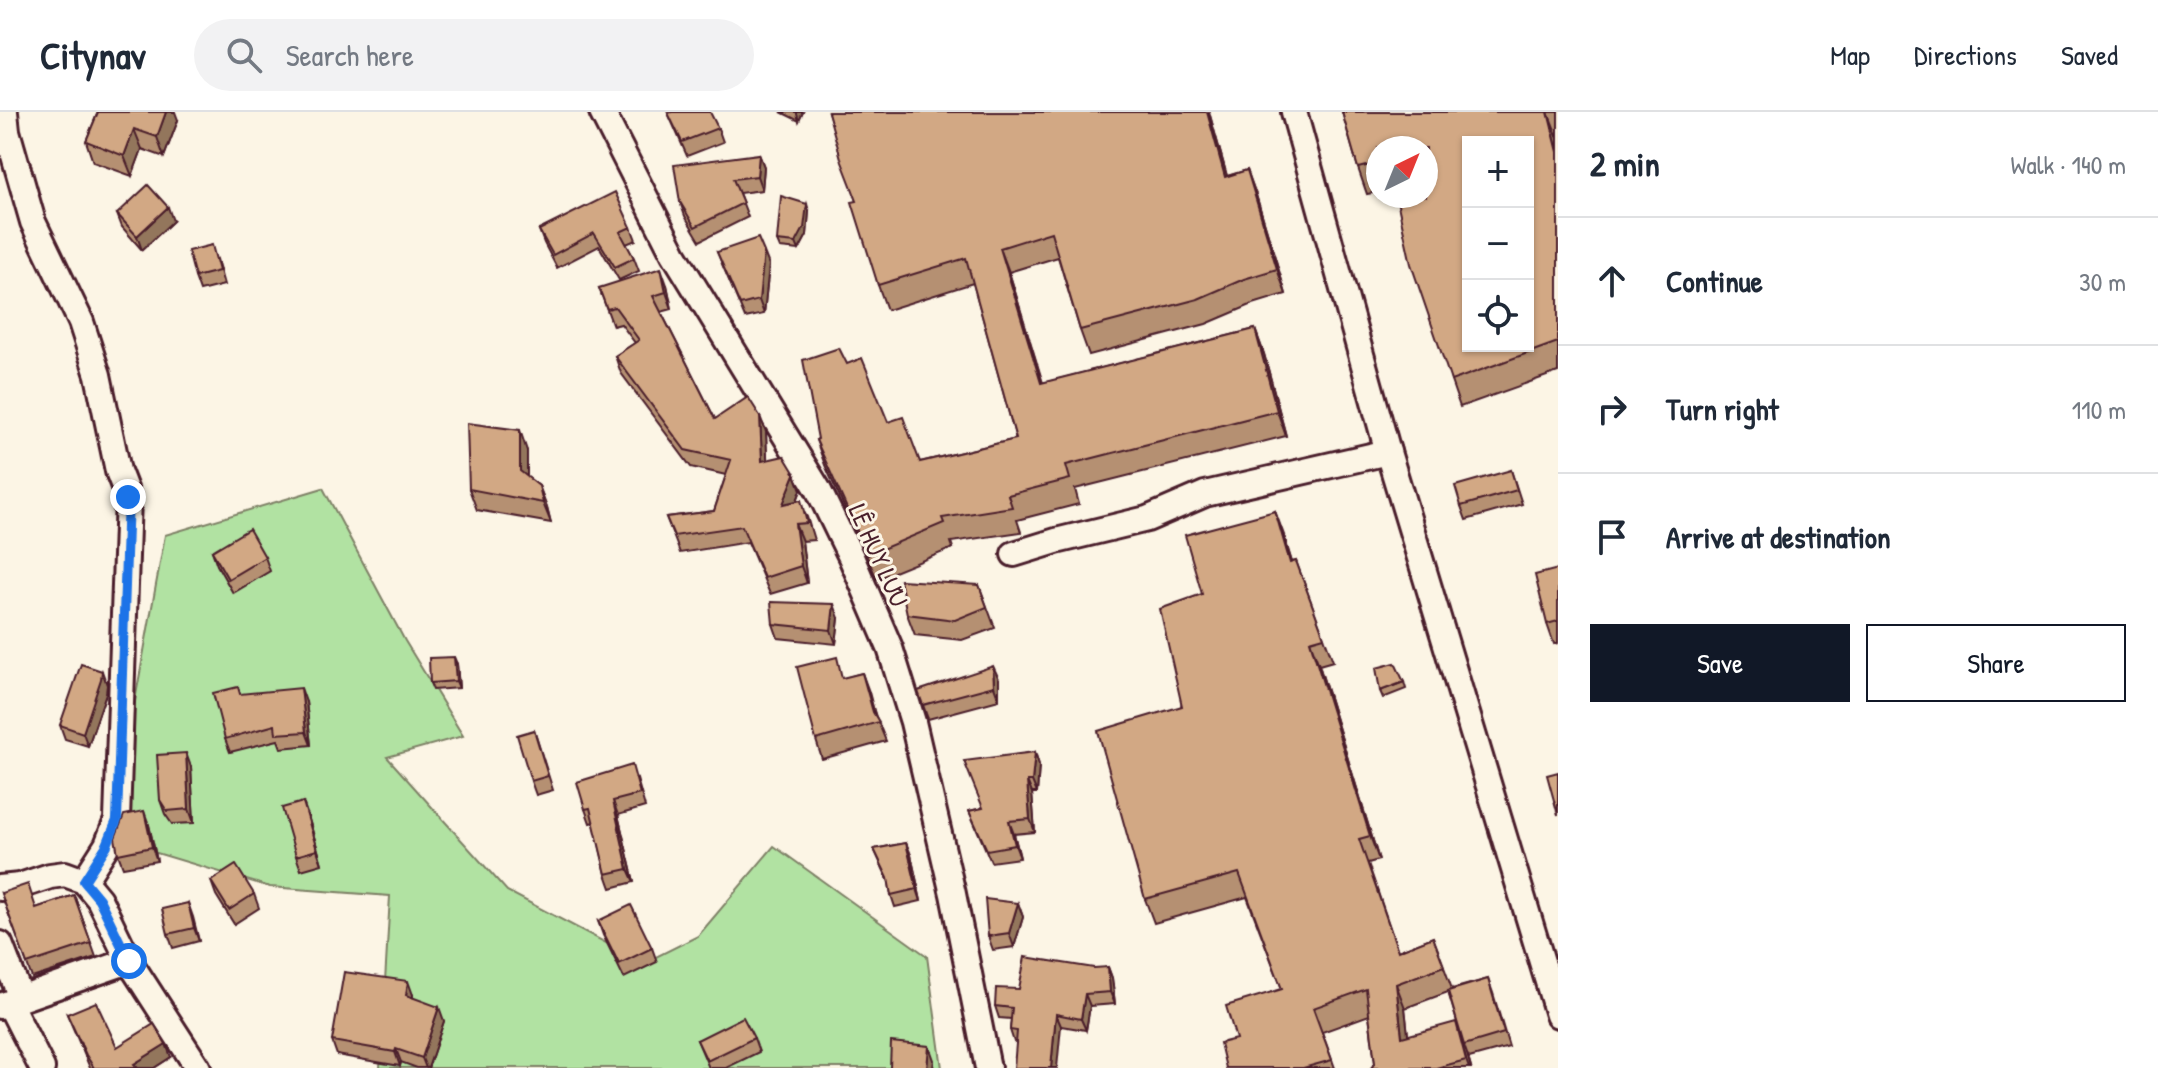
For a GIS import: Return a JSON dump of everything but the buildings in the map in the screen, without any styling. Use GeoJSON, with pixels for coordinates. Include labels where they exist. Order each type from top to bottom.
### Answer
{"type":"FeatureCollection","features":[{"type":"Feature","properties":{"kind":"street"},"geometry":{"type":"LineString","coordinates":[[5,112],[7,131],[33,222],[81,322],[98,375],[118,471],[128,497],[117,820],[107,845],[84,881]]}},
{"type":"Feature","properties":{"kind":"street","name":"LÊ HUY LƯU"},"geometry":{"type":"LineString","coordinates":[[602,112],[674,254],[818,489],[890,648],[913,722],[953,894],[988,1068]]}},
{"type":"Feature","properties":{"kind":"street"},"geometry":{"type":"LineString","coordinates":[[1294,112],[1388,452],[1558,1015]]}},
{"type":"Feature","properties":{"kind":"street"},"geometry":{"type":"LineString","coordinates":[[1014,554],[1147,519],[1205,494],[1388,452]]}},
{"type":"Feature","properties":{"kind":"street"},"geometry":{"type":"LineString","coordinates":[[0,888],[65,874],[84,881],[99,899],[129,961],[198,1068]]}},
{"type":"Feature","properties":{"kind":"street"},"geometry":{"type":"LineString","coordinates":[[0,944],[10,1003],[42,1068]]}},
{"type":"Feature","properties":{"kind":"street"},"geometry":{"type":"LineString","coordinates":[[10,1003],[129,961]]}},
{"type":"Feature","properties":{"kind":"green space"},"geometry":{"type":"Polygon","coordinates":[[[323,488],[405,641],[463,736],[387,757],[507,891],[644,963],[698,936],[774,846],[927,956],[942,1068],[380,1068],[390,896],[270,887],[110,839],[165,535],[323,488]]]}},
{"type":"Feature","properties":{"kind":"route"},"geometry":{"type":"LineString","coordinates":[[128,497],[117,820],[107,845],[84,881],[99,899],[129,961]]}}]}
